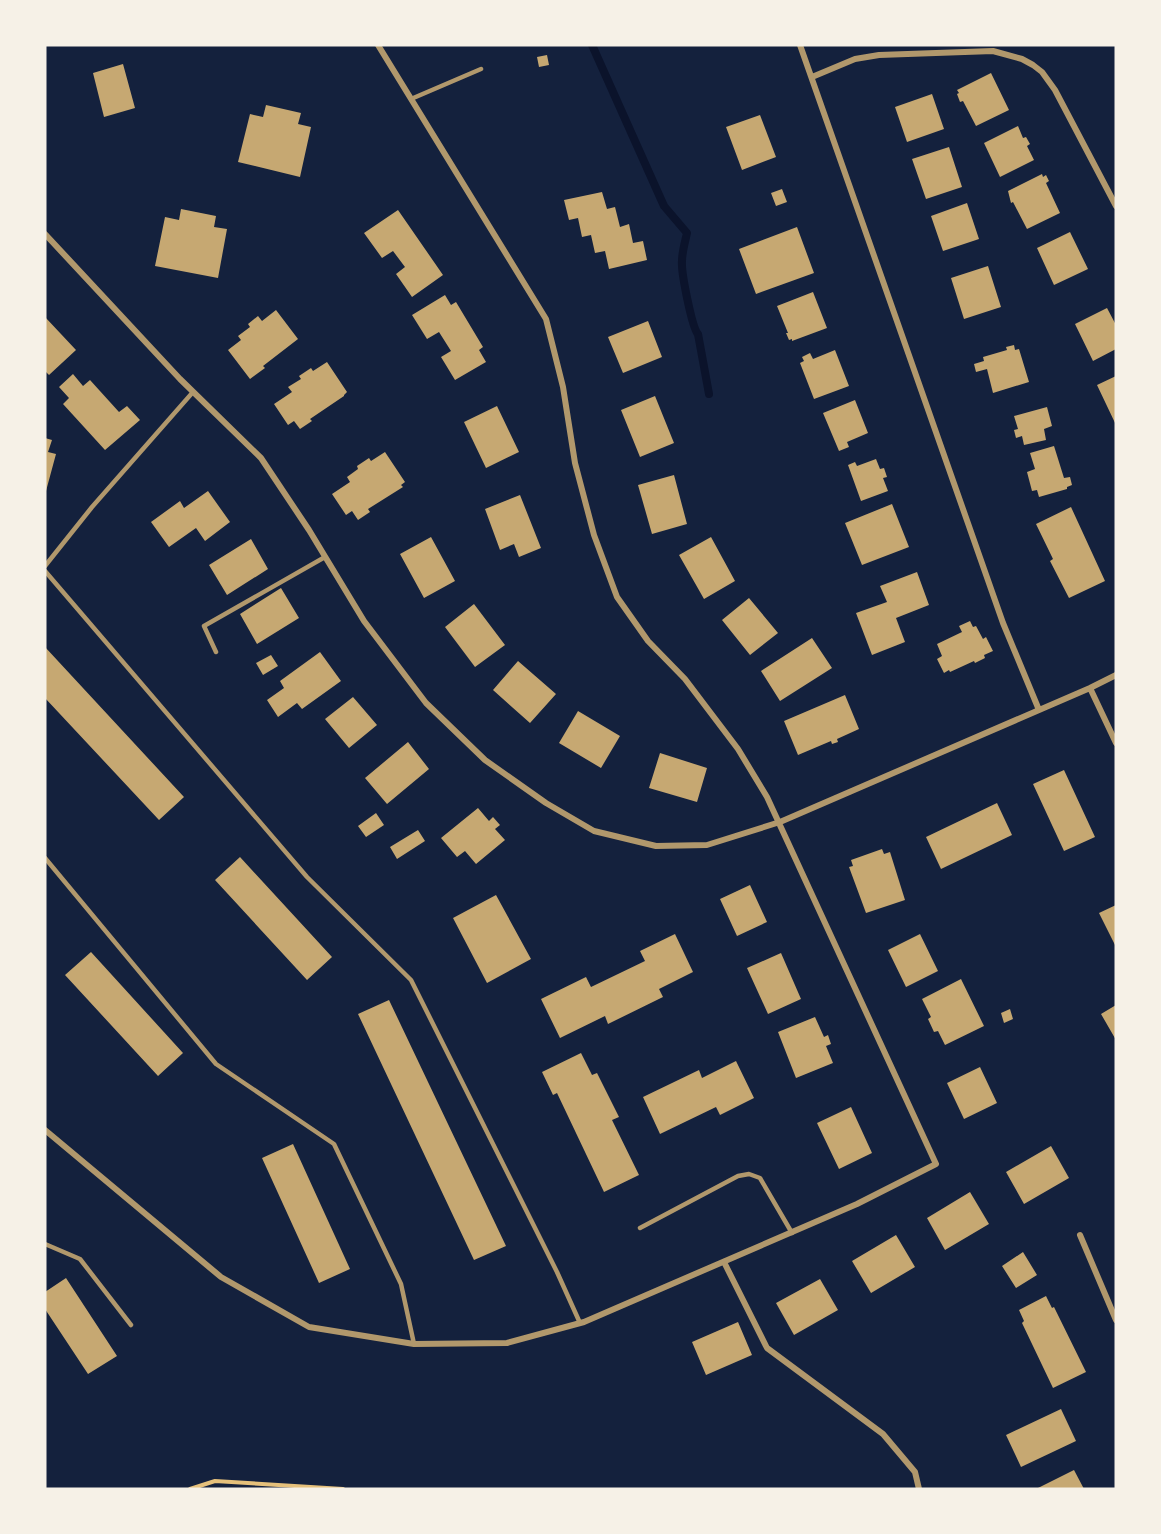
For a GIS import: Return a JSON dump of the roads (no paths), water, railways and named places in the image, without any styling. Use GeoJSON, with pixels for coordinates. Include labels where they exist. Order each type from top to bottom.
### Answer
{"type":"FeatureCollection","features":[{"type":"Feature","properties":{"kind":"street"},"geometry":{"type":"LineString","coordinates":[[45,1130],[221,1277],[309,1327],[414,1344],[507,1343],[580,1323],[857,1204],[936,1164],[780,822],[738,749],[685,679],[648,641],[617,597],[594,535],[575,463],[563,387],[546,319],[378,45]]}},
{"type":"Feature","properties":{"kind":"street"},"geometry":{"type":"LineString","coordinates":[[800,45],[1003,623],[1039,711]]}},
{"type":"Feature","properties":{"kind":"street"},"geometry":{"type":"LineString","coordinates":[[812,77],[855,59],[879,55],[993,51],[1022,59],[1042,72],[1055,90],[1116,206]]}},
{"type":"Feature","properties":{"kind":"street"},"geometry":{"type":"LineString","coordinates":[[45,234],[193,392],[261,458],[364,621],[426,703],[485,760],[565,815],[594,831],[656,846],[707,845],[780,822],[1039,711],[1116,675]]}},
{"type":"Feature","properties":{"kind":"street"},"geometry":{"type":"LineString","coordinates":[[1090,688],[1116,743]]}},
{"type":"Feature","properties":{"kind":"street"},"geometry":{"type":"LineString","coordinates":[[1080,1235],[1116,1320]]}},
{"type":"Feature","properties":{"kind":"street"},"geometry":{"type":"LineString","coordinates":[[724,1262],[767,1348],[884,1434],[915,1472],[919,1489]]}},
{"type":"Feature","properties":{"kind":"lane"},"geometry":{"type":"LineString","coordinates":[[411,99],[480,69]]}},
{"type":"Feature","properties":{"kind":"lane"},"geometry":{"type":"LineString","coordinates":[[45,566],[92,507],[193,392]]}},
{"type":"Feature","properties":{"kind":"lane"},"geometry":{"type":"LineString","coordinates":[[216,652],[204,626],[325,557]]}},
{"type":"Feature","properties":{"kind":"lane"},"geometry":{"type":"LineString","coordinates":[[45,571],[307,877],[411,980],[557,1272],[580,1323]]}},
{"type":"Feature","properties":{"kind":"lane"},"geometry":{"type":"LineString","coordinates":[[45,858],[216,1064],[334,1144],[401,1284],[414,1344]]}},
{"type":"Feature","properties":{"kind":"lane"},"geometry":{"type":"LineString","coordinates":[[639,1228],[738,1176],[749,1174],[760,1178],[792,1233]]}},
{"type":"Feature","properties":{"kind":"lane"},"geometry":{"type":"LineString","coordinates":[[45,1244],[80,1259],[131,1325]]}},
{"type":"Feature","properties":{"kind":"waterway"},"geometry":{"type":"LineString","coordinates":[[592,45],[664,206],[687,233],[682,258],[683,276],[690,311],[698,334],[709,394]]}}]}
